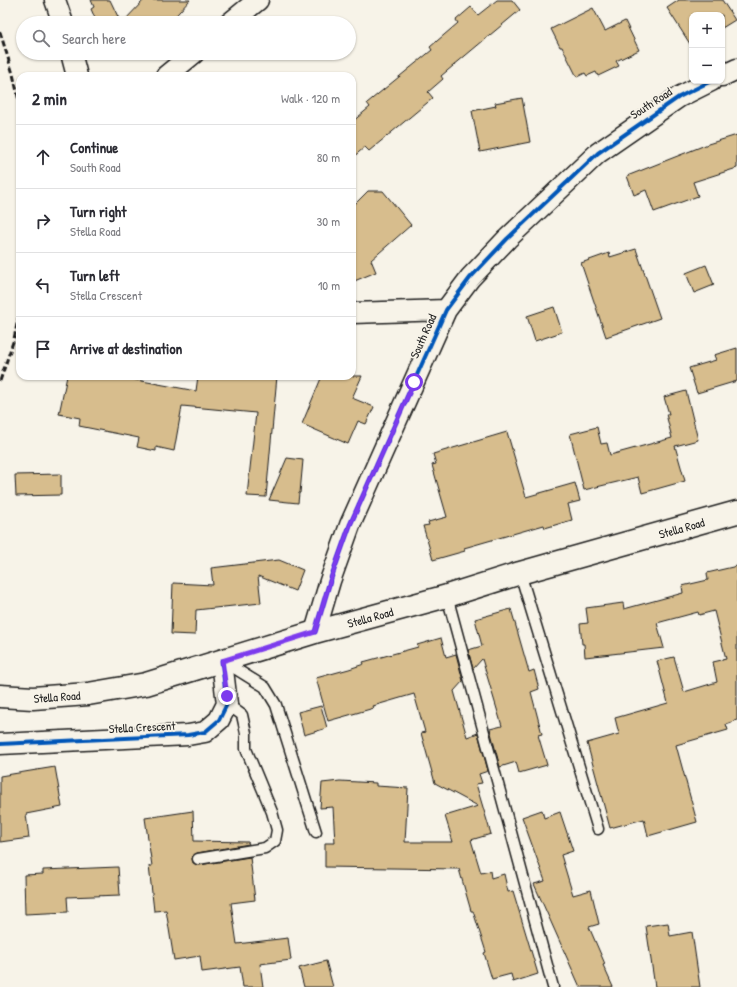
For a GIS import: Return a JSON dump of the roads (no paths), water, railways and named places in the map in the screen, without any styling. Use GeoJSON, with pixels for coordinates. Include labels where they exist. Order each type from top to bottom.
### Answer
{"type":"FeatureCollection","features":[{"type":"Feature","properties":{"kind":"main road","name":"Stella Road"},"geometry":{"type":"LineString","coordinates":[[0,696],[33,698],[88,694],[146,684],[315,632],[447,596],[737,512]]}},
{"type":"Feature","properties":{"kind":"street"},"geometry":{"type":"LineString","coordinates":[[55,0],[61,16]]}},
{"type":"Feature","properties":{"kind":"street"},"geometry":{"type":"LineString","coordinates":[[239,16],[258,0]]}},
{"type":"Feature","properties":{"kind":"street"},"geometry":{"type":"LineString","coordinates":[[73,60],[76,72]]}},
{"type":"Feature","properties":{"kind":"street"},"geometry":{"type":"LineString","coordinates":[[171,72],[185,60]]}},
{"type":"Feature","properties":{"kind":"street"},"geometry":{"type":"LineString","coordinates":[[725,75],[737,69]]}},
{"type":"Feature","properties":{"kind":"street","name":"South Road"},"geometry":{"type":"LineString","coordinates":[[315,632],[330,581],[350,525],[446,310],[470,278],[506,239],[598,153],[679,97],[705,84]]}},
{"type":"Feature","properties":{"kind":"street"},"geometry":{"type":"LineString","coordinates":[[356,313],[446,310]]}},
{"type":"Feature","properties":{"kind":"street"},"geometry":{"type":"LineString","coordinates":[[222,661],[227,704]]}},
{"type":"Feature","properties":{"kind":"street","name":"Stella Crescent"},"geometry":{"type":"LineString","coordinates":[[0,744],[188,735],[205,732],[219,720],[227,704]]}},
{"type":"Feature","properties":{"kind":"lane"},"geometry":{"type":"LineString","coordinates":[[520,574],[598,829]]}},
{"type":"Feature","properties":{"kind":"lane"},"geometry":{"type":"LineString","coordinates":[[447,596],[553,987]]}},
{"type":"Feature","properties":{"kind":"lane"},"geometry":{"type":"LineString","coordinates":[[222,661],[265,687],[276,705],[316,832]]}},
{"type":"Feature","properties":{"kind":"lane"},"geometry":{"type":"LineString","coordinates":[[198,859],[266,848],[275,841],[277,830],[272,812],[246,749],[246,733],[242,715],[227,704]]}},
{"type":"Feature","properties":{"kind":"railway"},"geometry":{"type":"LineString","coordinates":[[0,32],[16,87]]}},
{"type":"Feature","properties":{"kind":"railway"},"geometry":{"type":"LineString","coordinates":[[0,381],[16,329]]}}]}
